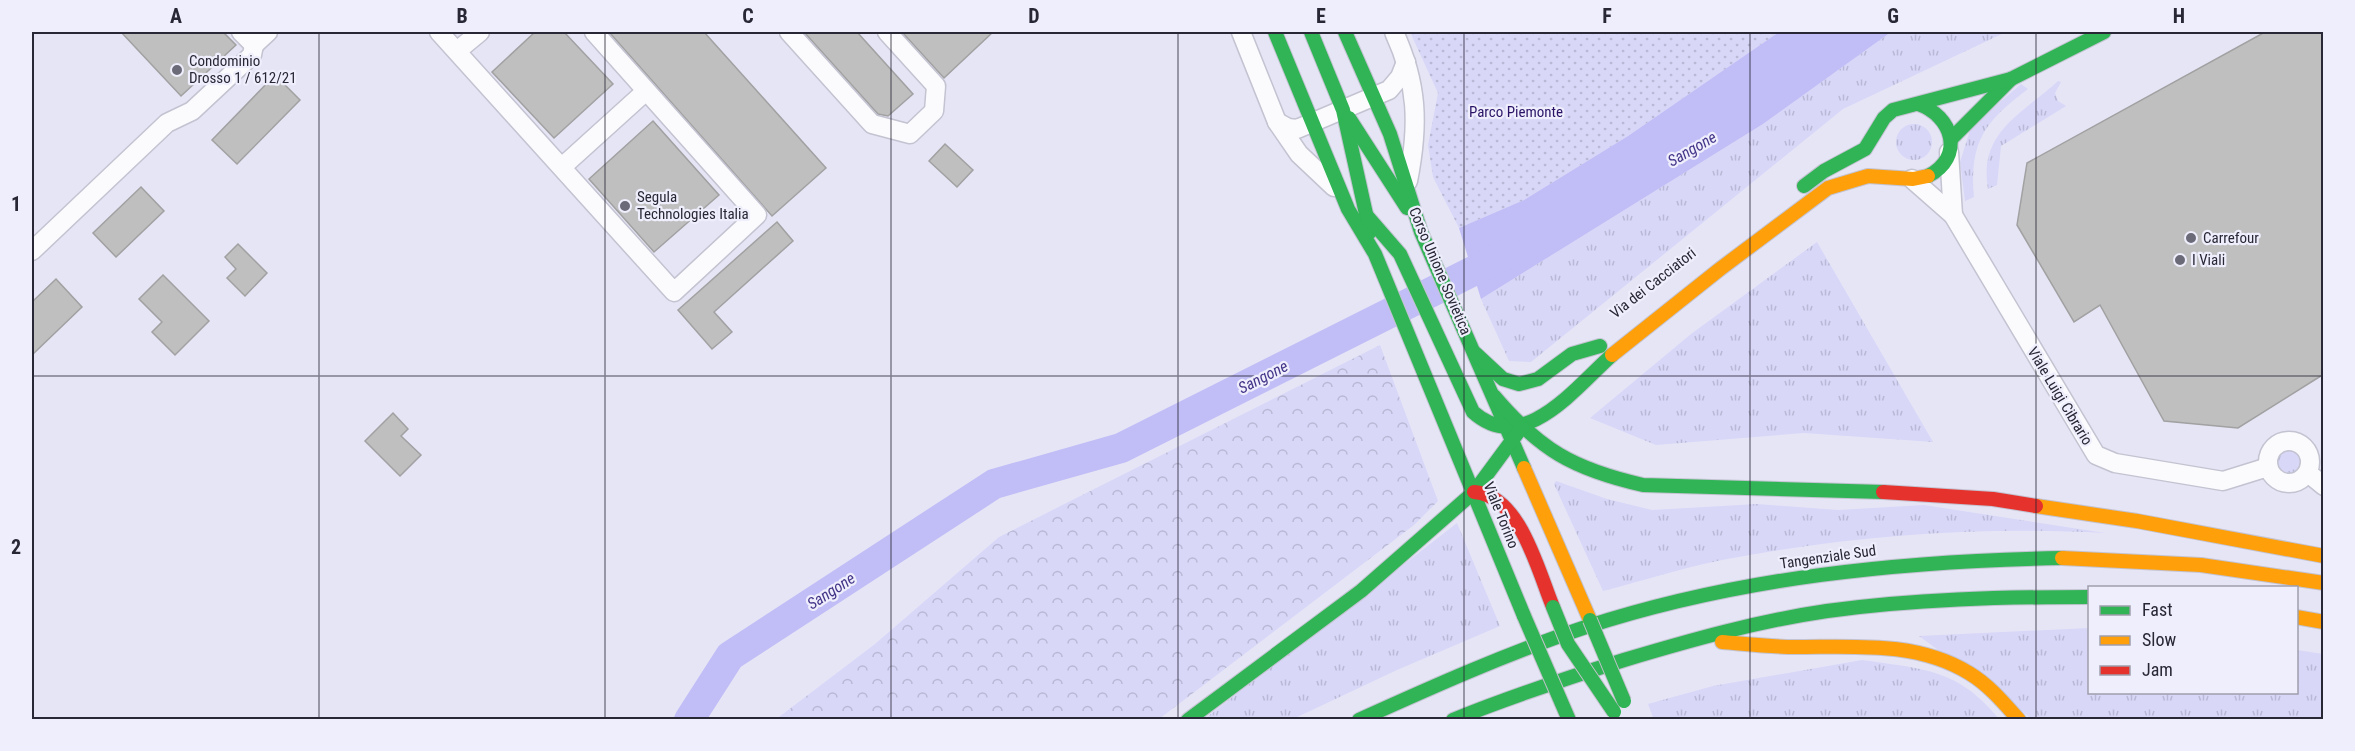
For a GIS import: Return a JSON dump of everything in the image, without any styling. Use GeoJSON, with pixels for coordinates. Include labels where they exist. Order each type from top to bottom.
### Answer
{"type":"FeatureCollection","features":[{"type":"Feature","properties":{"kind":"main road"},"geometry":{"type":"LineString","coordinates":[[1275,32],[1341,193],[1377,261]]}},
{"type":"Feature","properties":{"kind":"main road"},"geometry":{"type":"LineString","coordinates":[[1311,32],[1343,110],[1377,261]]}},
{"type":"Feature","properties":{"kind":"main road","name":"Corso Unione Sovietica"},"geometry":{"type":"LineString","coordinates":[[1345,32],[1390,134],[1421,232],[1474,352]]}},
{"type":"Feature","properties":{"kind":"main road"},"geometry":{"type":"LineString","coordinates":[[1794,194],[1824,171],[1857,155],[1870,142],[1893,110],[2011,78],[2104,32]]}},
{"type":"Feature","properties":{"kind":"main road"},"geometry":{"type":"LineString","coordinates":[[1188,720],[1361,591],[1474,492],[1518,432],[1547,405],[1828,188],[1864,177],[1906,178],[1934,173],[1944,164],[1950,146],[2011,78]]}},
{"type":"Feature","properties":{"kind":"main road"},"geometry":{"type":"LineString","coordinates":[[1918,104],[1930,108],[1948,126],[1950,146]]}},
{"type":"Feature","properties":{"kind":"main road"},"geometry":{"type":"LineString","coordinates":[[1343,110],[1370,146],[1421,232]]}},
{"type":"Feature","properties":{"kind":"main road"},"geometry":{"type":"LineString","coordinates":[[1878,128],[1879,157],[1906,178]]}},
{"type":"Feature","properties":{"kind":"main road"},"geometry":{"type":"LineString","coordinates":[[1366,216],[1400,254],[1473,412],[1487,423],[1518,432],[1557,455],[1614,479],[1643,485],[1921,493],[1993,499],[2115,517],[2324,556]]}},
{"type":"Feature","properties":{"kind":"main road","name":"Via dei Cacciatori"},"geometry":{"type":"LineString","coordinates":[[1664,295],[1729,244]]}},
{"type":"Feature","properties":{"kind":"main road","name":"Viale Torino"},"geometry":{"type":"LineString","coordinates":[[1377,261],[1569,720]]}},
{"type":"Feature","properties":{"kind":"main road"},"geometry":{"type":"LineString","coordinates":[[1474,352],[1497,376],[1507,382],[1522,385],[1537,380],[1569,356],[1604,342],[1552,387]]}},
{"type":"Feature","properties":{"kind":"main road"},"geometry":{"type":"LineString","coordinates":[[1474,352],[1494,396],[1518,432],[1526,452],[1530,478],[1580,598],[1623,713]]}},
{"type":"Feature","properties":{"kind":"main road"},"geometry":{"type":"LineString","coordinates":[[1474,492],[1488,494],[1510,512],[1518,523],[1568,644],[1623,713]]}},
{"type":"Feature","properties":{"kind":"main road","name":"Tangenziale Sud"},"geometry":{"type":"LineString","coordinates":[[1359,720],[1480,665],[1614,618],[1680,600],[1838,571],[1916,562],[2055,557],[2209,566],[2324,583]]}},
{"type":"Feature","properties":{"kind":"main road"},"geometry":{"type":"LineString","coordinates":[[1453,720],[1499,700],[1687,640],[1745,626],[1826,611],[1893,604],[2014,597],[2088,597]]}},
{"type":"Feature","properties":{"kind":"main road"},"geometry":{"type":"LineString","coordinates":[[2298,617],[2324,622]]}},
{"type":"Feature","properties":{"kind":"main road"},"geometry":{"type":"LineString","coordinates":[[1687,640],[1793,647],[1872,646],[1924,652],[1972,673],[1991,689],[2019,720]]}},
{"type":"Feature","properties":{"kind":"street"},"geometry":{"type":"LineString","coordinates":[[241,32],[254,45]]}},
{"type":"Feature","properties":{"kind":"street"},"geometry":{"type":"LineString","coordinates":[[32,251],[167,123],[200,104],[252,55],[254,45],[268,32]]}},
{"type":"Feature","properties":{"kind":"street"},"geometry":{"type":"LineString","coordinates":[[439,32],[674,292],[757,215],[594,32]]}},
{"type":"Feature","properties":{"kind":"street"},"geometry":{"type":"LineString","coordinates":[[457,51],[480,32]]}},
{"type":"Feature","properties":{"kind":"street"},"geometry":{"type":"LineString","coordinates":[[789,32],[872,124],[910,134],[934,111],[936,86],[887,32]]}},
{"type":"Feature","properties":{"kind":"street"},"geometry":{"type":"LineString","coordinates":[[1241,32],[1277,122],[1299,154],[1341,193]]}},
{"type":"Feature","properties":{"kind":"street","name":"Corso Unione Sovietica"},"geometry":{"type":"LineString","coordinates":[[1394,32],[1406,62],[1415,99],[1412,159],[1407,189]]}},
{"type":"Feature","properties":{"kind":"street"},"geometry":{"type":"LineString","coordinates":[[1277,122],[1288,128],[1297,129],[1343,110],[1395,85],[1406,62]]}},
{"type":"Feature","properties":{"kind":"street"},"geometry":{"type":"LineString","coordinates":[[562,167],[646,91]]}},
{"type":"Feature","properties":{"kind":"street"},"geometry":{"type":"LineString","coordinates":[[1950,146],[1953,215]]}},
{"type":"Feature","properties":{"kind":"street"},"geometry":{"type":"LineString","coordinates":[[1906,178],[1953,215]]}},
{"type":"Feature","properties":{"kind":"street","name":"Viale Luigi Cibrario"},"geometry":{"type":"LineString","coordinates":[[1953,215],[2096,455],[2115,463],[2223,481],[2268,467]]}},
{"type":"Feature","properties":{"kind":"street"},"geometry":{"type":"LineString","coordinates":[[2287,440],[2301,443],[2310,454],[2308,473],[2290,484],[2276,479],[2268,467],[2270,452],[2287,440]]}},
{"type":"Feature","properties":{"kind":"street"},"geometry":{"type":"LineString","coordinates":[[2308,473],[2324,486]]}},
{"type":"Feature","properties":{"kind":"green space","name":"Parco Piemonte"},"geometry":{"type":"Polygon","coordinates":[[[1410,32],[1779,32],[1628,136],[1524,200],[1459,228],[1433,177],[1428,145],[1438,93],[1410,32]]]}},
{"type":"Feature","properties":{"kind":"green space"},"geometry":{"type":"Polygon","coordinates":[[[1891,32],[2006,32],[1843,109],[1531,362],[1509,361],[1481,299],[1763,124],[1891,32]]]}},
{"type":"Feature","properties":{"kind":"green space"},"geometry":{"type":"Polygon","coordinates":[[[2058,81],[2061,82],[2055,93],[2058,101],[2066,106],[2001,146],[1997,185],[1988,189],[1987,169],[1996,138],[2017,115],[2058,81]]]}},
{"type":"Feature","properties":{"kind":"green space"},"geometry":{"type":"Polygon","coordinates":[[[2021,84],[2028,89],[2001,111],[1983,134],[1974,161],[1974,197],[1965,201],[1960,162],[1971,127],[2021,84]]]}},
{"type":"Feature","properties":{"kind":"green space"},"geometry":{"type":"Polygon","coordinates":[[[1914,124],[1927,129],[1932,142],[1927,155],[1914,160],[1901,155],[1896,142],[1901,129],[1914,124]]]}},
{"type":"Feature","properties":{"kind":"green space"},"geometry":{"type":"Polygon","coordinates":[[[1817,242],[1933,442],[1804,433],[1656,445],[1590,418],[1691,334],[1817,242]]]}},
{"type":"Feature","properties":{"kind":"green space"},"geometry":{"type":"Polygon","coordinates":[[[1380,345],[1438,501],[1414,525],[1159,719],[775,720],[875,644],[999,537],[1380,345]]]}},
{"type":"Feature","properties":{"kind":"green space"},"geometry":{"type":"Polygon","coordinates":[[[2289,444],[2301,449],[2306,461],[2301,473],[2289,478],[2277,473],[2272,461],[2277,449],[2289,444]]]}},
{"type":"Feature","properties":{"kind":"green space"},"geometry":{"type":"Polygon","coordinates":[[[1556,481],[1607,499],[1652,510],[1757,504],[1838,510],[1924,505],[2105,533],[1961,532],[1865,539],[1722,560],[1603,591],[1554,484],[1556,481]]]}},
{"type":"Feature","properties":{"kind":"green space"},"geometry":{"type":"Polygon","coordinates":[[[1457,523],[1500,626],[1397,670],[1293,719],[1203,720],[1457,523]]]}},
{"type":"Feature","properties":{"kind":"green space"},"geometry":{"type":"Polygon","coordinates":[[[2088,628],[2088,694],[2298,694],[2298,650],[2323,654],[2323,719],[2032,719],[1919,636],[2088,628]]]}},
{"type":"Feature","properties":{"kind":"green space"},"geometry":{"type":"Polygon","coordinates":[[[1862,660],[1921,669],[1953,680],[1984,702],[1999,719],[1654,720],[1648,704],[1713,686],[1862,660]]]}},
{"type":"Feature","properties":{"kind":"water"},"geometry":{"type":"Polygon","coordinates":[[[1779,32],[1891,32],[1763,124],[1481,299],[1459,228],[1524,200],[1628,136],[1779,32]]]}},
{"type":"Feature","properties":{"kind":"building","name":"Condominio Drosso 1 / 612/21"},"geometry":{"type":"Polygon","coordinates":[[[121,32],[223,32],[236,45],[181,96],[121,32]]]}},
{"type":"Feature","properties":{"kind":"building"},"geometry":{"type":"Polygon","coordinates":[[[535,32],[564,32],[613,84],[554,138],[492,72],[535,32]]]}},
{"type":"Feature","properties":{"kind":"building"},"geometry":{"type":"Polygon","coordinates":[[[609,32],[704,32],[826,168],[772,216],[609,32]]]}},
{"type":"Feature","properties":{"kind":"building"},"geometry":{"type":"Polygon","coordinates":[[[804,32],[857,32],[913,94],[888,116],[878,114],[804,32]]]}},
{"type":"Feature","properties":{"kind":"building"},"geometry":{"type":"Polygon","coordinates":[[[902,32],[993,32],[944,78],[902,32]]]}},
{"type":"Feature","properties":{"kind":"building","name":"I Viali"},"geometry":{"type":"Polygon","coordinates":[[[2265,32],[2324,32],[2324,374],[2238,428],[2164,421],[2100,305],[2074,322],[2017,225],[2027,163],[2265,32]]]}},
{"type":"Feature","properties":{"kind":"building"},"geometry":{"type":"Polygon","coordinates":[[[275,75],[300,100],[237,164],[212,140],[275,75]]]}},
{"type":"Feature","properties":{"kind":"building"},"geometry":{"type":"Polygon","coordinates":[[[653,121],[719,195],[654,252],[589,179],[653,121]]]}},
{"type":"Feature","properties":{"kind":"building"},"geometry":{"type":"Polygon","coordinates":[[[945,144],[973,170],[957,187],[929,161],[945,144]]]}},
{"type":"Feature","properties":{"kind":"building"},"geometry":{"type":"Polygon","coordinates":[[[141,187],[164,211],[116,257],[93,233],[141,187]]]}},
{"type":"Feature","properties":{"kind":"building"},"geometry":{"type":"Polygon","coordinates":[[[777,222],[793,241],[714,312],[732,332],[712,349],[678,310],[777,222]]]}},
{"type":"Feature","properties":{"kind":"building"},"geometry":{"type":"Polygon","coordinates":[[[238,244],[267,273],[245,296],[227,278],[236,269],[225,257],[238,244]]]}},
{"type":"Feature","properties":{"kind":"building"},"geometry":{"type":"Polygon","coordinates":[[[163,275],[209,321],[175,355],[152,332],[162,322],[139,299],[163,275]]]}},
{"type":"Feature","properties":{"kind":"building"},"geometry":{"type":"Polygon","coordinates":[[[56,279],[82,307],[32,355],[32,302],[56,279]]]}},
{"type":"Feature","properties":{"kind":"building"},"geometry":{"type":"Polygon","coordinates":[[[393,413],[408,429],[401,436],[421,455],[400,476],[365,441],[393,413]]]}},
{"type":"Feature","properties":{"kind":"waterway","name":"Sangone"},"geometry":{"type":"LineString","coordinates":[[689,720],[730,656],[994,484],[1121,448],[1509,253]]}},
{"type":"Feature","properties":{"kind":"traffic: fast"},"geometry":{"type":"LineString","coordinates":[[1275,32],[1348,209],[1375,254],[1524,616]]}},
{"type":"Feature","properties":{"kind":"traffic: fast"},"geometry":{"type":"LineString","coordinates":[[1311,32],[1343,110],[1370,232]]}},
{"type":"Feature","properties":{"kind":"traffic: fast"},"geometry":{"type":"LineString","coordinates":[[1345,32],[1390,134],[1421,232],[1524,468]]}},
{"type":"Feature","properties":{"kind":"traffic: fast"},"geometry":{"type":"LineString","coordinates":[[1804,186],[1824,171],[1865,149],[1884,118],[1893,110],[2011,79],[2104,32]]}},
{"type":"Feature","properties":{"kind":"traffic: fast"},"geometry":{"type":"LineString","coordinates":[[1951,139],[2011,79]]}},
{"type":"Feature","properties":{"kind":"traffic: fast"},"geometry":{"type":"LineString","coordinates":[[1918,104],[1940,118],[1950,137],[1947,158],[1940,168],[1928,176]]}},
{"type":"Feature","properties":{"kind":"traffic: fast"},"geometry":{"type":"LineString","coordinates":[[1349,118],[1407,208]]}},
{"type":"Feature","properties":{"kind":"traffic: fast"},"geometry":{"type":"LineString","coordinates":[[1367,216],[1400,254],[1473,412],[1492,424],[1511,427],[1529,422],[1548,412],[1612,355]]}},
{"type":"Feature","properties":{"kind":"traffic: fast"},"geometry":{"type":"LineString","coordinates":[[1475,353],[1503,379],[1519,384],[1538,379],[1572,354],[1600,346]]}},
{"type":"Feature","properties":{"kind":"traffic: fast"},"geometry":{"type":"LineString","coordinates":[[1494,396],[1543,444],[1577,464],[1618,479],[1643,485],[1883,492]]}},
{"type":"Feature","properties":{"kind":"traffic: fast"},"geometry":{"type":"LineString","coordinates":[[1474,492],[1522,427]]}},
{"type":"Feature","properties":{"kind":"traffic: fast"},"geometry":{"type":"LineString","coordinates":[[1188,720],[1361,591],[1474,492]]}},
{"type":"Feature","properties":{"kind":"traffic: fast"},"geometry":{"type":"LineString","coordinates":[[1359,720],[1471,670],[1557,637],[1644,610],[1703,596],[1762,584],[1881,568],[2062,558]]}},
{"type":"Feature","properties":{"kind":"traffic: fast"},"geometry":{"type":"LineString","coordinates":[[1453,720],[1495,703],[1624,660],[1699,638],[1776,620],[1827,611],[1925,601],[2088,597]]}},
{"type":"Feature","properties":{"kind":"traffic: fast"},"geometry":{"type":"LineString","coordinates":[[1553,607],[1568,644],[1614,712]]}},
{"type":"Feature","properties":{"kind":"traffic: fast"},"geometry":{"type":"LineString","coordinates":[[1524,616],[1569,720]]}},
{"type":"Feature","properties":{"kind":"traffic: fast"},"geometry":{"type":"LineString","coordinates":[[1590,620],[1624,701]]}},
{"type":"Feature","properties":{"kind":"traffic: slow"},"geometry":{"type":"LineString","coordinates":[[1612,355],[1720,269],[1828,188],[1868,176],[1913,179],[1928,176]]}},
{"type":"Feature","properties":{"kind":"traffic: slow"},"geometry":{"type":"LineString","coordinates":[[1524,468],[1590,620]]}},
{"type":"Feature","properties":{"kind":"traffic: slow"},"geometry":{"type":"LineString","coordinates":[[2036,506],[2137,521],[2324,556]]}},
{"type":"Feature","properties":{"kind":"traffic: slow"},"geometry":{"type":"LineString","coordinates":[[2062,558],[2201,565],[2324,583]]}},
{"type":"Feature","properties":{"kind":"traffic: slow"},"geometry":{"type":"LineString","coordinates":[[2298,617],[2324,622]]}},
{"type":"Feature","properties":{"kind":"traffic: slow"},"geometry":{"type":"LineString","coordinates":[[1722,642],[1786,647],[1885,648],[1928,655],[1969,673],[1996,695],[2019,720]]}},
{"type":"Feature","properties":{"kind":"traffic: jam"},"geometry":{"type":"LineString","coordinates":[[1474,492],[1490,496],[1504,506],[1515,520],[1534,556],[1553,607]]}},
{"type":"Feature","properties":{"kind":"traffic: jam"},"geometry":{"type":"LineString","coordinates":[[1883,492],[1993,499],[2036,506]]}},
{"type":"Feature","properties":{"kind":"place","name":"Condominio Drosso 1 / 612/21"},"geometry":{"type":"Point","coordinates":[177,70]}},
{"type":"Feature","properties":{"kind":"place","name":"Segula Technologies Italia"},"geometry":{"type":"Point","coordinates":[625,206]}},
{"type":"Feature","properties":{"kind":"place","name":"Carrefour"},"geometry":{"type":"Point","coordinates":[2191,238]}},
{"type":"Feature","properties":{"kind":"place","name":"I Viali"},"geometry":{"type":"Point","coordinates":[2180,260]}}]}
